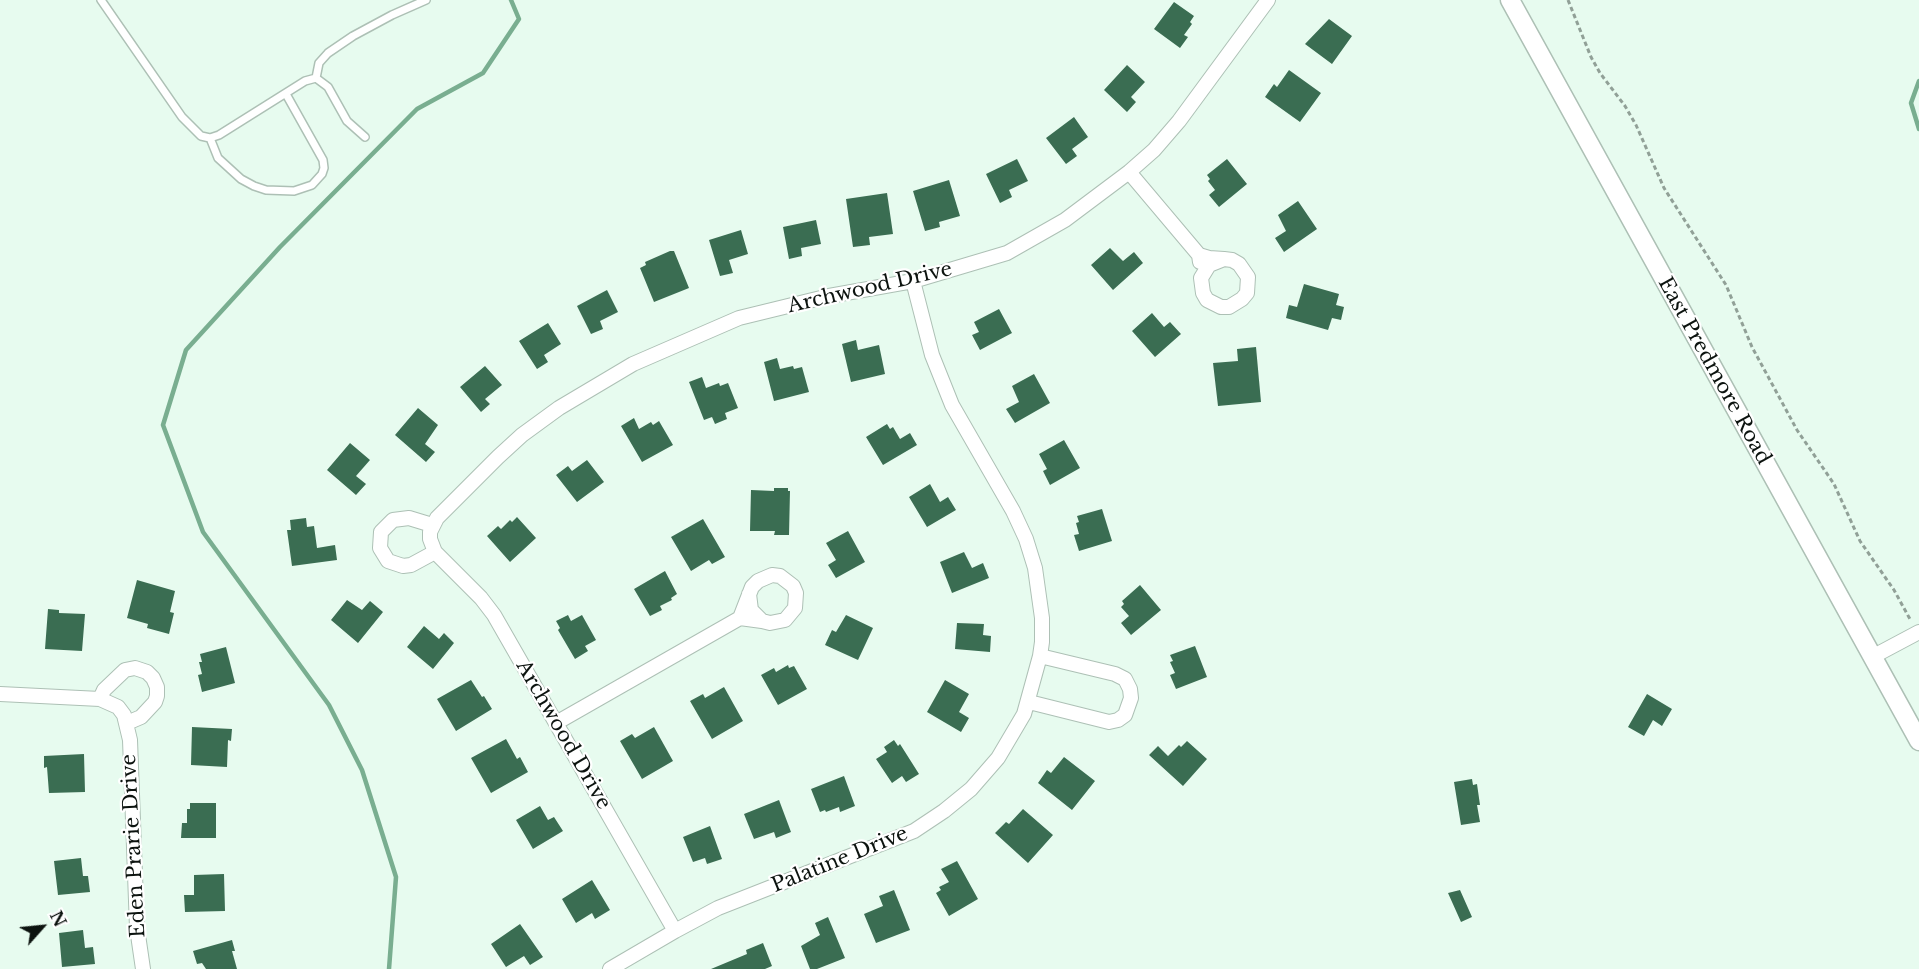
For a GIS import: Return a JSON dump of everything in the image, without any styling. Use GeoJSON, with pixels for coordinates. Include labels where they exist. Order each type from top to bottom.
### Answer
{"type":"FeatureCollection","features":[{"type":"Feature","properties":{"kind":"street","name":"Archwood Drive"},"geometry":{"type":"LineString","coordinates":[[432,525],[449,505],[522,435],[559,408],[633,364],[739,318],[829,296],[913,281],[1007,253],[1065,220],[1129,172],[1154,150],[1179,121],[1268,0]]}},
{"type":"Feature","properties":{"kind":"street","name":"East Predmore Road"},"geometry":{"type":"LineString","coordinates":[[1510,0],[1919,741]]}},
{"type":"Feature","properties":{"kind":"street"},"geometry":{"type":"LineString","coordinates":[[1129,172],[1199,255],[1203,293],[1213,305],[1229,307],[1242,299],[1248,285],[1244,270],[1239,264],[1199,255]]}},
{"type":"Feature","properties":{"kind":"street"},"geometry":{"type":"LineString","coordinates":[[1201,278],[1209,265],[1224,259]]}},
{"type":"Feature","properties":{"kind":"street","name":"Palatine Drive"},"geometry":{"type":"LineString","coordinates":[[610,969],[718,908],[914,831],[945,811],[971,789],[998,758],[1024,714],[1040,656],[1042,618],[1035,568],[1026,539],[1013,511],[952,405],[932,355],[913,281]]}},
{"type":"Feature","properties":{"kind":"street"},"geometry":{"type":"LineString","coordinates":[[409,518],[432,525],[430,539],[435,552],[411,565],[403,566],[388,561],[380,548],[381,532],[393,520],[409,518]]}},
{"type":"Feature","properties":{"kind":"street","name":"Archwood Drive"},"geometry":{"type":"LineString","coordinates":[[435,552],[481,598],[494,615],[675,931]]}},
{"type":"Feature","properties":{"kind":"street"},"geometry":{"type":"LineString","coordinates":[[556,723],[740,618],[777,623],[791,615],[797,601],[793,586],[780,576],[772,575],[758,581],[740,618]]}},
{"type":"Feature","properties":{"kind":"street"},"geometry":{"type":"LineString","coordinates":[[750,594],[751,610],[762,621]]}},
{"type":"Feature","properties":{"kind":"street"},"geometry":{"type":"LineString","coordinates":[[1872,657],[1916,628]]}},
{"type":"Feature","properties":{"kind":"street"},"geometry":{"type":"LineString","coordinates":[[1029,702],[1108,722],[1118,720],[1125,715],[1131,698],[1130,689],[1125,680],[1115,674],[1040,656]]}},
{"type":"Feature","properties":{"kind":"street"},"geometry":{"type":"LineString","coordinates":[[0,694],[100,699],[118,707],[127,723],[141,717],[155,702],[157,687],[147,672],[135,668],[125,670],[104,690],[100,699]]}},
{"type":"Feature","properties":{"kind":"street","name":"Eden Prarie Drive"},"geometry":{"type":"LineString","coordinates":[[127,723],[130,740],[137,928],[143,969]]}},
{"type":"Feature","properties":{"kind":"lane"},"geometry":{"type":"LineString","coordinates":[[101,0],[182,117],[201,136],[210,138],[219,135],[305,81],[316,78]]}},
{"type":"Feature","properties":{"kind":"lane"},"geometry":{"type":"LineString","coordinates":[[316,78],[319,63],[328,53],[353,36],[426,0]]}},
{"type":"Feature","properties":{"kind":"lane"},"geometry":{"type":"LineString","coordinates":[[316,78],[328,87],[347,121],[365,137]]}},
{"type":"Feature","properties":{"kind":"lane"},"geometry":{"type":"LineString","coordinates":[[210,138],[218,158],[241,179],[254,186],[266,190],[294,191],[312,185],[322,174],[323,160],[286,94]]}},
{"type":"Feature","properties":{"kind":"path"},"geometry":{"type":"LineString","coordinates":[[1568,0],[1591,57],[1625,106],[1664,188],[1726,285],[1752,348],[1797,430],[1834,484],[1860,541],[1894,590],[1916,628]]}},
{"type":"Feature","properties":{"kind":"building"},"geometry":{"type":"Polygon","coordinates":[[[1174,2],[1194,16],[1190,22],[1192,24],[1184,35],[1188,37],[1180,48],[1154,29],[1174,2]]]}},
{"type":"Feature","properties":{"kind":"building"},"geometry":{"type":"Polygon","coordinates":[[[1329,19],[1352,36],[1332,64],[1305,44],[1329,19]]]}},
{"type":"Feature","properties":{"kind":"building"},"geometry":{"type":"Polygon","coordinates":[[[1127,65],[1145,82],[1131,97],[1136,102],[1127,112],[1104,90],[1127,65]]]}},
{"type":"Feature","properties":{"kind":"building"},"geometry":{"type":"Polygon","coordinates":[[[1289,70],[1321,93],[1300,122],[1265,97],[1274,84],[1277,87],[1289,70]]]}},
{"type":"Feature","properties":{"kind":"building"},"geometry":{"type":"Polygon","coordinates":[[[1074,117],[1088,137],[1072,149],[1077,156],[1066,164],[1046,138],[1074,117]]]}},
{"type":"Feature","properties":{"kind":"building"},"geometry":{"type":"Polygon","coordinates":[[[1017,159],[1028,181],[1009,190],[1012,197],[1000,203],[986,174],[1017,159]]]}},
{"type":"Feature","properties":{"kind":"building"},"geometry":{"type":"Polygon","coordinates":[[[1227,159],[1247,184],[1219,207],[1209,195],[1215,190],[1208,181],[1210,179],[1207,175],[1227,159]]]}},
{"type":"Feature","properties":{"kind":"building"},"geometry":{"type":"Polygon","coordinates":[[[949,180],[960,216],[939,222],[940,227],[925,231],[913,191],[949,180]]]}},
{"type":"Feature","properties":{"kind":"building"},"geometry":{"type":"Polygon","coordinates":[[[887,193],[893,234],[869,237],[870,245],[853,247],[846,199],[887,193]]]}},
{"type":"Feature","properties":{"kind":"building"},"geometry":{"type":"Polygon","coordinates":[[[1298,201],[1317,229],[1284,252],[1275,238],[1286,231],[1278,215],[1298,201]]]}},
{"type":"Feature","properties":{"kind":"building"},"geometry":{"type":"Polygon","coordinates":[[[816,220],[821,244],[801,248],[802,256],[789,259],[783,227],[816,220]]]}},
{"type":"Feature","properties":{"kind":"building"},"geometry":{"type":"Polygon","coordinates":[[[741,230],[748,254],[729,260],[733,273],[720,276],[709,240],[741,230]]]}},
{"type":"Feature","properties":{"kind":"building"},"geometry":{"type":"Polygon","coordinates":[[[1110,248],[1123,261],[1134,252],[1143,263],[1113,290],[1091,265],[1110,248]]]}},
{"type":"Feature","properties":{"kind":"building"},"geometry":{"type":"Polygon","coordinates":[[[674,251],[689,288],[654,302],[640,268],[646,265],[645,262],[674,251]]]}},
{"type":"Feature","properties":{"kind":"building"},"geometry":{"type":"Polygon","coordinates":[[[1304,284],[1339,294],[1336,305],[1344,307],[1341,320],[1332,318],[1328,330],[1286,318],[1289,305],[1297,307],[1304,284]]]}},
{"type":"Feature","properties":{"kind":"building"},"geometry":{"type":"Polygon","coordinates":[[[607,290],[618,312],[600,321],[603,329],[591,334],[577,306],[607,290]]]}},
{"type":"Feature","properties":{"kind":"building"},"geometry":{"type":"Polygon","coordinates":[[[999,309],[1012,333],[980,350],[972,335],[979,332],[974,322],[999,309]]]}},
{"type":"Feature","properties":{"kind":"building"},"geometry":{"type":"Polygon","coordinates":[[[1152,313],[1164,327],[1170,322],[1181,334],[1155,357],[1132,331],[1152,313]]]}},
{"type":"Feature","properties":{"kind":"building"},"geometry":{"type":"Polygon","coordinates":[[[548,323],[561,344],[544,355],[548,362],[537,369],[519,341],[548,323]]]}},
{"type":"Feature","properties":{"kind":"building"},"geometry":{"type":"Polygon","coordinates":[[[856,340],[858,350],[879,345],[885,374],[851,382],[842,344],[856,340]]]}},
{"type":"Feature","properties":{"kind":"building"},"geometry":{"type":"Polygon","coordinates":[[[1256,347],[1261,402],[1218,406],[1213,363],[1238,361],[1237,349],[1256,347]]]}},
{"type":"Feature","properties":{"kind":"building"},"geometry":{"type":"Polygon","coordinates":[[[777,358],[780,369],[793,366],[794,369],[802,367],[809,392],[774,401],[764,362],[777,358]]]}},
{"type":"Feature","properties":{"kind":"building"},"geometry":{"type":"Polygon","coordinates":[[[485,366],[502,385],[485,399],[490,404],[481,412],[460,387],[485,366]]]}},
{"type":"Feature","properties":{"kind":"building"},"geometry":{"type":"Polygon","coordinates":[[[1034,374],[1050,403],[1015,423],[1006,409],[1019,402],[1012,386],[1034,374]]]}},
{"type":"Feature","properties":{"kind":"building"},"geometry":{"type":"Polygon","coordinates":[[[702,377],[706,388],[719,383],[720,386],[728,383],[738,408],[725,413],[727,419],[715,424],[712,417],[704,420],[689,382],[702,377]]]}},
{"type":"Feature","properties":{"kind":"building"},"geometry":{"type":"Polygon","coordinates":[[[418,408],[438,425],[425,444],[435,452],[426,462],[395,435],[418,408]]]}},
{"type":"Feature","properties":{"kind":"building"},"geometry":{"type":"Polygon","coordinates":[[[634,418],[639,429],[651,422],[653,425],[659,421],[673,445],[642,462],[621,426],[634,418]]]}},
{"type":"Feature","properties":{"kind":"building"},"geometry":{"type":"Polygon","coordinates":[[[887,424],[890,429],[893,427],[900,439],[910,433],[917,445],[883,465],[866,437],[887,424]]]}},
{"type":"Feature","properties":{"kind":"building"},"geometry":{"type":"Polygon","coordinates":[[[1064,440],[1080,468],[1050,485],[1043,471],[1047,469],[1039,454],[1064,440]]]}},
{"type":"Feature","properties":{"kind":"building"},"geometry":{"type":"Polygon","coordinates":[[[350,443],[370,460],[356,476],[366,484],[356,495],[327,470],[350,443]]]}},
{"type":"Feature","properties":{"kind":"building"},"geometry":{"type":"Polygon","coordinates":[[[587,460],[604,482],[577,502],[556,475],[568,466],[572,471],[587,460]]]}},
{"type":"Feature","properties":{"kind":"building"},"geometry":{"type":"Polygon","coordinates":[[[930,484],[940,502],[948,497],[956,510],[927,527],[909,497],[930,484]]]}},
{"type":"Feature","properties":{"kind":"building"},"geometry":{"type":"Polygon","coordinates":[[[774,488],[788,488],[790,491],[789,535],[774,535],[775,531],[750,531],[751,490],[774,491],[774,488]]]}},
{"type":"Feature","properties":{"kind":"building"},"geometry":{"type":"Polygon","coordinates":[[[1102,509],[1112,541],[1079,551],[1074,535],[1079,534],[1077,516],[1102,509]]]}},
{"type":"Feature","properties":{"kind":"building"},"geometry":{"type":"Polygon","coordinates":[[[517,517],[536,538],[510,562],[487,536],[498,526],[501,529],[517,517]]]}},
{"type":"Feature","properties":{"kind":"building"},"geometry":{"type":"Polygon","coordinates":[[[306,518],[307,527],[314,526],[317,548],[335,545],[337,560],[292,566],[287,530],[291,530],[290,520],[306,518]]]}},
{"type":"Feature","properties":{"kind":"building"},"geometry":{"type":"Polygon","coordinates":[[[703,519],[725,557],[712,564],[709,560],[691,571],[671,537],[703,519]]]}},
{"type":"Feature","properties":{"kind":"building"},"geometry":{"type":"Polygon","coordinates":[[[848,531],[865,562],[836,578],[828,565],[836,560],[826,543],[848,531]]]}},
{"type":"Feature","properties":{"kind":"building"},"geometry":{"type":"Polygon","coordinates":[[[964,552],[972,568],[983,563],[989,578],[952,593],[940,562],[964,552]]]}},
{"type":"Feature","properties":{"kind":"building"},"geometry":{"type":"Polygon","coordinates":[[[665,571],[677,594],[671,598],[672,600],[660,606],[662,610],[650,616],[634,589],[665,571]]]}},
{"type":"Feature","properties":{"kind":"building"},"geometry":{"type":"Polygon","coordinates":[[[137,580],[175,591],[170,612],[174,613],[169,634],[147,628],[148,624],[127,618],[137,580]]]}},
{"type":"Feature","properties":{"kind":"building"},"geometry":{"type":"Polygon","coordinates":[[[1140,585],[1161,610],[1131,635],[1121,623],[1129,616],[1121,607],[1124,604],[1122,601],[1140,585]]]}},
{"type":"Feature","properties":{"kind":"building"},"geometry":{"type":"Polygon","coordinates":[[[347,600],[362,610],[370,601],[383,612],[358,643],[331,620],[347,600]]]}},
{"type":"Feature","properties":{"kind":"building"},"geometry":{"type":"Polygon","coordinates":[[[48,609],[59,610],[59,613],[85,614],[82,651],[45,649],[48,609]]]}},
{"type":"Feature","properties":{"kind":"building"},"geometry":{"type":"Polygon","coordinates":[[[568,615],[571,621],[582,615],[596,640],[585,646],[588,651],[575,659],[558,630],[560,628],[556,621],[568,615]]]}},
{"type":"Feature","properties":{"kind":"building"},"geometry":{"type":"Polygon","coordinates":[[[846,615],[873,628],[858,660],[825,645],[832,630],[836,632],[846,615]]]}},
{"type":"Feature","properties":{"kind":"building"},"geometry":{"type":"Polygon","coordinates":[[[957,623],[984,624],[983,635],[991,636],[990,652],[955,649],[957,623]]]}},
{"type":"Feature","properties":{"kind":"building"},"geometry":{"type":"Polygon","coordinates":[[[424,626],[439,639],[444,633],[454,643],[433,669],[407,647],[424,626]]]}},
{"type":"Feature","properties":{"kind":"building"},"geometry":{"type":"Polygon","coordinates":[[[1195,646],[1207,677],[1176,689],[1170,675],[1175,673],[1170,662],[1173,661],[1170,655],[1195,646]]]}},
{"type":"Feature","properties":{"kind":"building"},"geometry":{"type":"Polygon","coordinates":[[[226,647],[235,683],[202,692],[198,675],[202,674],[200,654],[226,647]]]}},
{"type":"Feature","properties":{"kind":"building"},"geometry":{"type":"Polygon","coordinates":[[[788,665],[789,668],[794,666],[807,689],[778,705],[761,675],[774,668],[776,672],[788,665]]]}},
{"type":"Feature","properties":{"kind":"building"},"geometry":{"type":"Polygon","coordinates":[[[471,680],[492,709],[456,731],[437,699],[471,680]]]}},
{"type":"Feature","properties":{"kind":"building"},"geometry":{"type":"Polygon","coordinates":[[[945,680],[969,694],[959,712],[969,718],[961,732],[927,712],[945,680]]]}},
{"type":"Feature","properties":{"kind":"building"},"geometry":{"type":"Polygon","coordinates":[[[724,687],[743,721],[712,739],[690,701],[703,694],[705,698],[724,687]]]}},
{"type":"Feature","properties":{"kind":"building"},"geometry":{"type":"Polygon","coordinates":[[[1647,694],[1672,709],[1662,726],[1653,720],[1644,736],[1628,727],[1647,694]]]}},
{"type":"Feature","properties":{"kind":"building"},"geometry":{"type":"Polygon","coordinates":[[[192,727],[232,729],[231,741],[228,740],[227,767],[191,765],[192,727]]]}},
{"type":"Feature","properties":{"kind":"building"},"geometry":{"type":"Polygon","coordinates":[[[654,727],[673,761],[642,779],[620,741],[632,734],[635,738],[654,727]]]}},
{"type":"Feature","properties":{"kind":"building"},"geometry":{"type":"Polygon","coordinates":[[[506,739],[517,759],[520,757],[528,772],[491,793],[471,758],[506,739]]]}},
{"type":"Feature","properties":{"kind":"building"},"geometry":{"type":"Polygon","coordinates":[[[894,740],[898,746],[900,744],[919,774],[906,782],[902,776],[892,783],[876,759],[887,752],[884,747],[894,740]]]}},
{"type":"Feature","properties":{"kind":"building"},"geometry":{"type":"Polygon","coordinates":[[[1187,741],[1207,759],[1183,786],[1149,755],[1158,746],[1168,756],[1179,745],[1181,747],[1187,741]]]}},
{"type":"Feature","properties":{"kind":"building"},"geometry":{"type":"Polygon","coordinates":[[[84,754],[85,792],[49,793],[44,756],[84,754]]]}},
{"type":"Feature","properties":{"kind":"building"},"geometry":{"type":"Polygon","coordinates":[[[1064,757],[1095,781],[1072,810],[1038,783],[1047,770],[1051,773],[1064,757]]]}},
{"type":"Feature","properties":{"kind":"building"},"geometry":{"type":"Polygon","coordinates":[[[844,776],[855,806],[840,812],[839,807],[820,812],[811,789],[844,776]]]}},
{"type":"Feature","properties":{"kind":"building"},"geometry":{"type":"Polygon","coordinates":[[[1472,779],[1473,785],[1477,784],[1480,822],[1461,825],[1454,782],[1472,779]]]}},
{"type":"Feature","properties":{"kind":"building"},"geometry":{"type":"Polygon","coordinates":[[[779,800],[791,832],[776,838],[774,832],[754,839],[744,814],[779,800]]]}},
{"type":"Feature","properties":{"kind":"building"},"geometry":{"type":"Polygon","coordinates":[[[190,803],[216,803],[216,838],[181,838],[182,823],[187,823],[187,809],[190,809],[190,803]]]}},
{"type":"Feature","properties":{"kind":"building"},"geometry":{"type":"Polygon","coordinates":[[[540,806],[548,820],[554,817],[563,831],[533,849],[516,820],[540,806]]]}},
{"type":"Feature","properties":{"kind":"building"},"geometry":{"type":"Polygon","coordinates":[[[1023,809],[1053,835],[1028,863],[995,833],[1006,822],[1009,824],[1023,809]]]}},
{"type":"Feature","properties":{"kind":"building"},"geometry":{"type":"Polygon","coordinates":[[[710,826],[722,859],[707,864],[705,858],[693,862],[683,837],[710,826]]]}},
{"type":"Feature","properties":{"kind":"building"},"geometry":{"type":"Polygon","coordinates":[[[81,858],[83,876],[88,876],[90,892],[58,895],[54,861],[81,858]]]}},
{"type":"Feature","properties":{"kind":"building"},"geometry":{"type":"Polygon","coordinates":[[[957,861],[978,899],[949,916],[936,893],[941,890],[939,887],[949,882],[941,869],[957,861]]]}},
{"type":"Feature","properties":{"kind":"building"},"geometry":{"type":"Polygon","coordinates":[[[224,874],[225,911],[185,912],[184,895],[194,895],[194,875],[224,874]]]}},
{"type":"Feature","properties":{"kind":"building"},"geometry":{"type":"Polygon","coordinates":[[[592,880],[610,910],[595,919],[592,913],[576,923],[562,899],[592,880]]]}},
{"type":"Feature","properties":{"kind":"building"},"geometry":{"type":"Polygon","coordinates":[[[894,890],[910,930],[876,943],[864,914],[883,906],[879,896],[894,890]]]}},
{"type":"Feature","properties":{"kind":"building"},"geometry":{"type":"Polygon","coordinates":[[[1460,890],[1472,917],[1461,922],[1448,893],[1460,890]]]}},
{"type":"Feature","properties":{"kind":"building"},"geometry":{"type":"Polygon","coordinates":[[[828,917],[845,958],[817,969],[810,969],[801,946],[820,935],[815,923],[828,917]]]}},
{"type":"Feature","properties":{"kind":"building"},"geometry":{"type":"Polygon","coordinates":[[[520,924],[543,957],[530,965],[524,956],[506,967],[491,944],[520,924]]]}},
{"type":"Feature","properties":{"kind":"building"},"geometry":{"type":"Polygon","coordinates":[[[83,930],[85,948],[93,947],[95,964],[62,967],[59,933],[83,930]]]}},
{"type":"Feature","properties":{"kind":"building"},"geometry":{"type":"Polygon","coordinates":[[[232,940],[235,951],[232,951],[237,969],[206,969],[202,963],[197,964],[193,951],[232,940]]]}},
{"type":"Feature","properties":{"kind":"building"},"geometry":{"type":"Polygon","coordinates":[[[763,943],[772,966],[765,969],[711,969],[747,954],[746,950],[763,943]]]}},
{"type":"Feature","properties":{"kind":"waterway"},"geometry":{"type":"LineString","coordinates":[[389,969],[396,877],[362,770],[329,705],[203,532],[163,425],[186,350],[280,247],[417,109],[483,73],[519,19],[511,0]]}},
{"type":"Feature","properties":{"kind":"waterway"},"geometry":{"type":"LineString","coordinates":[[1919,81],[1911,103],[1919,129]]}}]}
